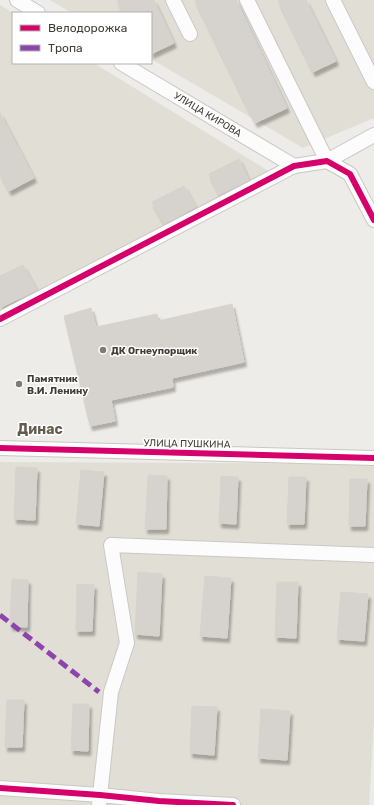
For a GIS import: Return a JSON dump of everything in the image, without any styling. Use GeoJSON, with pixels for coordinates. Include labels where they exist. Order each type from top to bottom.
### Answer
{"type":"FeatureCollection","features":[{"type":"Feature","properties":{"kind":"street"},"geometry":{"type":"LineString","coordinates":[[20,0],[37,12]]}},
{"type":"Feature","properties":{"kind":"street"},"geometry":{"type":"LineString","coordinates":[[173,0],[190,34]]}},
{"type":"Feature","properties":{"kind":"street"},"geometry":{"type":"LineString","coordinates":[[247,0],[327,161],[350,174],[374,220]]}},
{"type":"Feature","properties":{"kind":"street"},"geometry":{"type":"LineString","coordinates":[[333,0],[374,82]]}},
{"type":"Feature","properties":{"kind":"street","name":"УЛИЦА КИРОВА"},"geometry":{"type":"LineString","coordinates":[[124,64],[294,166]]}},
{"type":"Feature","properties":{"kind":"street"},"geometry":{"type":"LineString","coordinates":[[0,319],[294,166],[327,161],[374,135]]}},
{"type":"Feature","properties":{"kind":"street","name":"УЛИЦА ПУШКИНА"},"geometry":{"type":"LineString","coordinates":[[0,448],[374,458]]}},
{"type":"Feature","properties":{"kind":"street"},"geometry":{"type":"LineString","coordinates":[[99,800],[110,692],[127,643],[111,545],[374,555]]}},
{"type":"Feature","properties":{"kind":"street"},"geometry":{"type":"LineString","coordinates":[[0,788],[99,800],[159,801],[233,805]]}},
{"type":"Feature","properties":{"kind":"shaded area"},"geometry":{"type":"Polygon","coordinates":[[[50,0],[374,0],[374,118],[303,148],[152,60],[152,12],[70,12],[50,0]]]}},
{"type":"Feature","properties":{"kind":"shaded area"},"geometry":{"type":"Polygon","coordinates":[[[0,5],[12,12],[12,64],[96,64],[270,172],[0,313],[0,5]]]}},
{"type":"Feature","properties":{"kind":"shaded area"},"geometry":{"type":"Polygon","coordinates":[[[0,462],[374,464],[374,721],[369,805],[0,805],[0,462]]]}},
{"type":"Feature","properties":{"kind":"building"},"geometry":{"type":"Polygon","coordinates":[[[117,0],[154,0],[174,43],[152,54],[152,12],[123,12],[117,0]]]}},
{"type":"Feature","properties":{"kind":"building"},"geometry":{"type":"Polygon","coordinates":[[[195,0],[236,0],[287,108],[255,123],[195,0]]]}},
{"type":"Feature","properties":{"kind":"building"},"geometry":{"type":"Polygon","coordinates":[[[278,0],[306,0],[336,61],[313,72],[278,0]]]}},
{"type":"Feature","properties":{"kind":"building"},"geometry":{"type":"Polygon","coordinates":[[[0,113],[34,178],[9,191],[0,173],[0,113]]]}},
{"type":"Feature","properties":{"kind":"building"},"geometry":{"type":"Polygon","coordinates":[[[239,159],[249,180],[219,195],[209,174],[239,159]]]}},
{"type":"Feature","properties":{"kind":"building"},"geometry":{"type":"Polygon","coordinates":[[[184,186],[196,207],[164,224],[152,202],[184,186]]]}},
{"type":"Feature","properties":{"kind":"building"},"geometry":{"type":"Polygon","coordinates":[[[23,265],[37,290],[0,308],[0,276],[23,265]]]}},
{"type":"Feature","properties":{"kind":"building"},"geometry":{"type":"Polygon","coordinates":[[[232,304],[244,362],[172,378],[173,387],[111,400],[115,421],[90,426],[64,316],[91,308],[96,327],[157,314],[158,321],[232,304]]]}},
{"type":"Feature","properties":{"kind":"building"},"geometry":{"type":"Polygon","coordinates":[[[16,467],[37,468],[35,520],[14,519],[16,467]]]}},
{"type":"Feature","properties":{"kind":"building"},"geometry":{"type":"Polygon","coordinates":[[[81,470],[104,472],[99,526],[76,524],[81,470]]]}},
{"type":"Feature","properties":{"kind":"building"},"geometry":{"type":"Polygon","coordinates":[[[148,475],[167,476],[166,529],[145,529],[148,475]]]}},
{"type":"Feature","properties":{"kind":"building"},"geometry":{"type":"Polygon","coordinates":[[[221,476],[238,477],[236,524],[219,523],[221,476]]]}},
{"type":"Feature","properties":{"kind":"building"},"geometry":{"type":"Polygon","coordinates":[[[289,477],[306,477],[304,524],[287,524],[289,477]]]}},
{"type":"Feature","properties":{"kind":"building"},"geometry":{"type":"Polygon","coordinates":[[[350,479],[367,479],[365,526],[349,526],[350,479]]]}},
{"type":"Feature","properties":{"kind":"building"},"geometry":{"type":"Polygon","coordinates":[[[138,572],[162,574],[159,636],[135,634],[138,572]]]}},
{"type":"Feature","properties":{"kind":"building"},"geometry":{"type":"Polygon","coordinates":[[[205,576],[231,578],[227,638],[200,636],[205,576]]]}},
{"type":"Feature","properties":{"kind":"building"},"geometry":{"type":"Polygon","coordinates":[[[12,579],[28,580],[27,627],[10,626],[12,579]]]}},
{"type":"Feature","properties":{"kind":"building"},"geometry":{"type":"Polygon","coordinates":[[[277,582],[298,582],[296,638],[275,637],[277,582]]]}},
{"type":"Feature","properties":{"kind":"building"},"geometry":{"type":"Polygon","coordinates":[[[77,584],[94,585],[92,631],[76,631],[77,584]]]}},
{"type":"Feature","properties":{"kind":"building"},"geometry":{"type":"Polygon","coordinates":[[[341,592],[368,594],[364,641],[337,639],[341,592]]]}},
{"type":"Feature","properties":{"kind":"building"},"geometry":{"type":"Polygon","coordinates":[[[7,700],[24,700],[22,747],[5,747],[7,700]]]}},
{"type":"Feature","properties":{"kind":"building"},"geometry":{"type":"Polygon","coordinates":[[[73,704],[89,704],[88,751],[71,750],[73,704]]]}},
{"type":"Feature","properties":{"kind":"building"},"geometry":{"type":"Polygon","coordinates":[[[192,706],[217,707],[214,755],[190,753],[192,706]]]}},
{"type":"Feature","properties":{"kind":"building"},"geometry":{"type":"Polygon","coordinates":[[[261,709],[290,711],[287,760],[258,758],[261,709]]]}},
{"type":"Feature","properties":{"kind":"marked path"},"geometry":{"type":"LineString","coordinates":[[0,615],[99,692]]}},
{"type":"Feature","properties":{"kind":"cycle path"},"geometry":{"type":"LineString","coordinates":[[0,319],[294,166],[327,161],[350,174],[374,220]]}},
{"type":"Feature","properties":{"kind":"cycle path"},"geometry":{"type":"LineString","coordinates":[[0,448],[374,458]]}},
{"type":"Feature","properties":{"kind":"cycle path"},"geometry":{"type":"LineString","coordinates":[[0,788],[159,801],[233,805]]}},
{"type":"Feature","properties":{"kind":"place","name":"ДК Огнеупорщик"},"geometry":{"type":"Point","coordinates":[103,350]}},
{"type":"Feature","properties":{"kind":"place","name":"Памятник В.И. Ленину"},"geometry":{"type":"Point","coordinates":[19,384]}},
{"type":"Feature","properties":{"kind":"district","name":"Динас"},"geometry":{"type":"Point","coordinates":[40,429]}}]}
